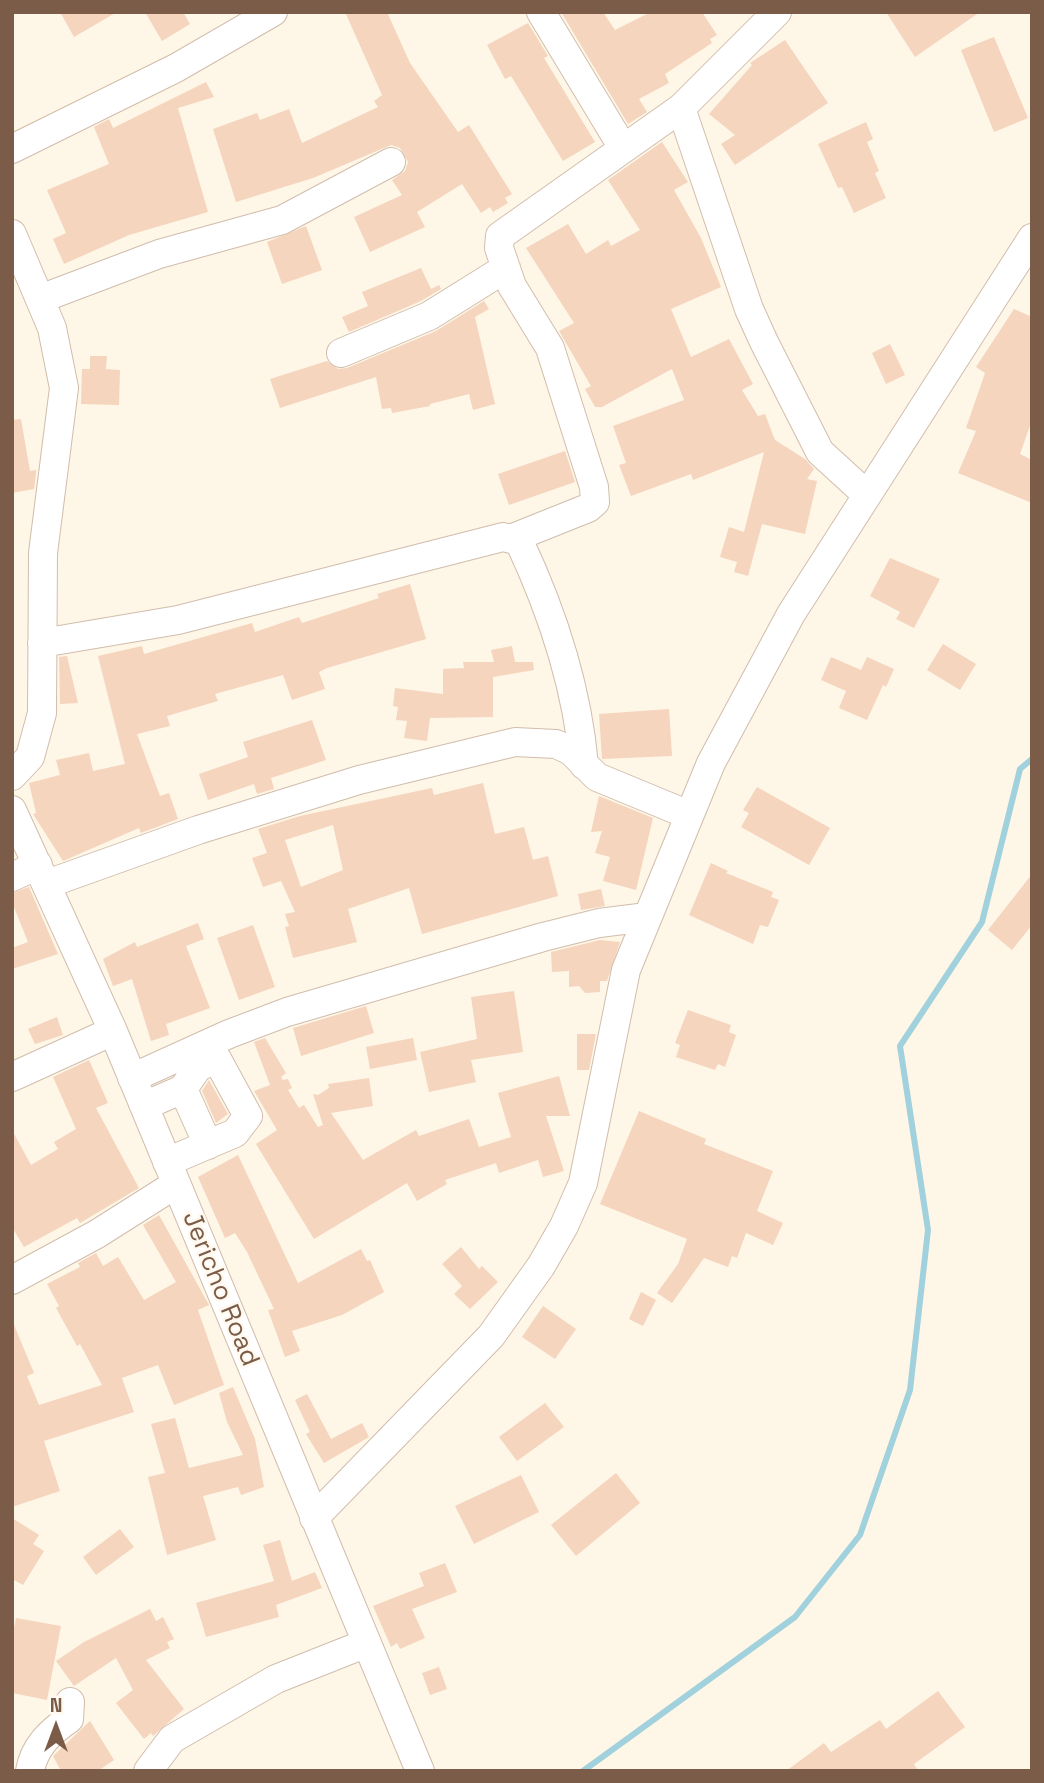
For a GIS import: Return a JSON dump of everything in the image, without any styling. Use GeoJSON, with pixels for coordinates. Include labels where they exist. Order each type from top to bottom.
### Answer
{"type":"FeatureCollection","features":[{"type":"Feature","properties":{"kind":"street"},"geometry":{"type":"LineString","coordinates":[[12,149],[176,68],[273,12]]}},
{"type":"Feature","properties":{"kind":"street"},"geometry":{"type":"LineString","coordinates":[[541,12],[623,148]]}},
{"type":"Feature","properties":{"kind":"street"},"geometry":{"type":"LineString","coordinates":[[513,538],[588,508],[595,502],[594,487],[550,348],[512,286],[499,248],[500,236],[681,108],[777,12]]}},
{"type":"Feature","properties":{"kind":"street"},"geometry":{"type":"LineString","coordinates":[[681,108],[749,309],[764,342],[820,452],[866,494]]}},
{"type":"Feature","properties":{"kind":"street"},"geometry":{"type":"LineString","coordinates":[[40,299],[159,254],[282,220],[391,162]]}},
{"type":"Feature","properties":{"kind":"street"},"geometry":{"type":"LineString","coordinates":[[314,1518],[491,1336],[541,1266],[564,1226],[583,1183],[626,970],[711,763],[791,614],[1032,238]]}},
{"type":"Feature","properties":{"kind":"street"},"geometry":{"type":"LineString","coordinates":[[12,776],[30,757],[38,736],[42,713],[43,553],[64,388],[52,328],[14,242]]}},
{"type":"Feature","properties":{"kind":"street"},"geometry":{"type":"LineString","coordinates":[[341,354],[429,316],[506,268]]}},
{"type":"Feature","properties":{"kind":"street"},"geometry":{"type":"LineString","coordinates":[[42,643],[178,620],[503,537],[513,538],[519,541],[537,579],[575,691],[584,765]]}},
{"type":"Feature","properties":{"kind":"street"},"geometry":{"type":"LineString","coordinates":[[12,877],[43,874],[359,780],[488,746],[538,741],[556,744],[571,751],[597,777],[690,815]]}},
{"type":"Feature","properties":{"kind":"street","name":"Jericho Road"},"geometry":{"type":"LineString","coordinates":[[12,810],[113,1031],[420,1771]]}},
{"type":"Feature","properties":{"kind":"street"},"geometry":{"type":"LineString","coordinates":[[132,1078],[229,1034],[287,1012],[543,937],[599,923],[647,917]]}},
{"type":"Feature","properties":{"kind":"street"},"geometry":{"type":"LineString","coordinates":[[12,1077],[113,1031]]}},
{"type":"Feature","properties":{"kind":"street"},"geometry":{"type":"LineString","coordinates":[[12,1280],[97,1234],[208,1145],[235,1133],[248,1116],[217,1059],[198,1068],[183,1089],[144,1106]]}},
{"type":"Feature","properties":{"kind":"street"},"geometry":{"type":"LineString","coordinates":[[183,1089],[208,1145]]}},
{"type":"Feature","properties":{"kind":"street"},"geometry":{"type":"LineString","coordinates":[[148,1771],[172,1739],[276,1679],[367,1643]]}},
{"type":"Feature","properties":{"kind":"street"},"geometry":{"type":"LineString","coordinates":[[30,1771],[32,1756],[51,1732],[69,1719],[70,1702]]}},
{"type":"Feature","properties":{"kind":"building"},"geometry":{"type":"Polygon","coordinates":[[[60,12],[117,12],[74,37],[60,12]]]}},
{"type":"Feature","properties":{"kind":"building"},"geometry":{"type":"Polygon","coordinates":[[[145,12],[183,12],[190,24],[162,41],[145,12]]]}},
{"type":"Feature","properties":{"kind":"building"},"geometry":{"type":"Polygon","coordinates":[[[345,12],[387,12],[410,63],[458,132],[469,125],[512,194],[505,198],[508,203],[493,212],[490,207],[481,213],[462,184],[417,212],[425,227],[370,252],[354,217],[402,195],[392,180],[405,171],[408,162],[400,148],[391,145],[313,178],[236,202],[213,129],[257,113],[260,120],[289,109],[302,143],[378,107],[374,101],[382,95],[345,12]]]}},
{"type":"Feature","properties":{"kind":"building"},"geometry":{"type":"Polygon","coordinates":[[[561,12],[603,12],[615,30],[651,12],[702,12],[717,35],[710,39],[712,43],[665,74],[669,83],[639,99],[647,112],[628,124],[561,12]]]}},
{"type":"Feature","properties":{"kind":"building"},"geometry":{"type":"Polygon","coordinates":[[[886,12],[980,12],[915,57],[886,12]]]}},
{"type":"Feature","properties":{"kind":"building"},"geometry":{"type":"Polygon","coordinates":[[[528,23],[548,56],[544,58],[595,142],[563,161],[511,76],[505,79],[487,45],[528,23]]]}},
{"type":"Feature","properties":{"kind":"building"},"geometry":{"type":"Polygon","coordinates":[[[994,37],[1028,118],[994,132],[961,50],[994,37]]]}},
{"type":"Feature","properties":{"kind":"building"},"geometry":{"type":"Polygon","coordinates":[[[785,40],[828,103],[735,165],[721,144],[735,135],[709,114],[752,65],[750,63],[785,40]]]}},
{"type":"Feature","properties":{"kind":"building"},"geometry":{"type":"Polygon","coordinates":[[[206,82],[214,97],[178,108],[208,212],[129,235],[64,264],[53,239],[66,233],[47,190],[109,164],[94,127],[109,119],[113,128],[206,82]]]}},
{"type":"Feature","properties":{"kind":"building"},"geometry":{"type":"Polygon","coordinates":[[[866,122],[873,139],[867,142],[879,171],[875,173],[886,198],[854,213],[842,187],[838,188],[818,144],[866,122]]]}},
{"type":"Feature","properties":{"kind":"building"},"geometry":{"type":"Polygon","coordinates":[[[662,142],[688,182],[674,190],[701,238],[721,287],[671,309],[691,357],[729,339],[753,384],[742,390],[758,416],[765,414],[775,440],[805,459],[814,469],[807,479],[817,481],[805,534],[762,524],[748,576],[734,572],[737,562],[720,557],[729,527],[744,532],[764,452],[693,480],[691,474],[631,496],[619,465],[626,463],[613,426],[684,400],[672,369],[602,407],[595,407],[585,389],[591,386],[559,331],[574,323],[526,248],[568,224],[586,254],[608,240],[611,246],[640,230],[608,180],[662,142]]]}},
{"type":"Feature","properties":{"kind":"building"},"geometry":{"type":"Polygon","coordinates":[[[306,226],[322,270],[282,284],[267,242],[306,226]]]}},
{"type":"Feature","properties":{"kind":"building"},"geometry":{"type":"Polygon","coordinates":[[[421,268],[431,289],[439,285],[441,289],[421,301],[349,332],[342,317],[368,306],[362,292],[421,268]]]}},
{"type":"Feature","properties":{"kind":"building"},"geometry":{"type":"Polygon","coordinates":[[[484,301],[489,309],[475,317],[495,404],[473,410],[469,394],[430,406],[392,413],[391,408],[382,409],[376,377],[280,408],[270,379],[327,361],[338,369],[347,368],[436,331],[484,301]]]}},
{"type":"Feature","properties":{"kind":"building"},"geometry":{"type":"Polygon","coordinates":[[[1014,309],[1032,317],[1032,420],[1020,454],[1032,460],[1032,503],[958,473],[976,431],[966,428],[985,373],[976,367],[1014,309]]]}},
{"type":"Feature","properties":{"kind":"building"},"geometry":{"type":"Polygon","coordinates":[[[890,344],[905,375],[886,384],[872,353],[890,344]]]}},
{"type":"Feature","properties":{"kind":"building"},"geometry":{"type":"Polygon","coordinates":[[[90,356],[107,356],[106,369],[120,370],[119,405],[81,404],[82,369],[90,369],[90,356]]]}},
{"type":"Feature","properties":{"kind":"building"},"geometry":{"type":"Polygon","coordinates":[[[21,419],[30,471],[36,470],[36,474],[34,489],[12,493],[12,420],[21,419]]]}},
{"type":"Feature","properties":{"kind":"building"},"geometry":{"type":"Polygon","coordinates":[[[565,451],[575,482],[509,505],[498,474],[565,451]]]}},
{"type":"Feature","properties":{"kind":"building"},"geometry":{"type":"Polygon","coordinates":[[[890,558],[940,579],[914,628],[896,619],[900,612],[870,596],[890,558]]]}},
{"type":"Feature","properties":{"kind":"building"},"geometry":{"type":"Polygon","coordinates":[[[410,584],[426,639],[327,668],[319,672],[325,689],[292,700],[283,675],[215,694],[218,701],[167,716],[170,726],[137,734],[160,796],[169,793],[178,819],[141,833],[139,828],[63,861],[33,814],[36,813],[29,783],[60,775],[56,760],[89,753],[93,771],[125,764],[98,656],[142,646],[144,654],[252,623],[255,632],[299,617],[302,623],[379,598],[377,594],[410,584]]]}},
{"type":"Feature","properties":{"kind":"building"},"geometry":{"type":"Polygon","coordinates":[[[943,644],[976,664],[960,690],[927,670],[943,644]]]}},
{"type":"Feature","properties":{"kind":"building"},"geometry":{"type":"Polygon","coordinates":[[[512,646],[515,662],[533,662],[534,670],[493,677],[493,717],[430,718],[427,741],[404,738],[407,721],[396,720],[398,707],[393,706],[395,688],[443,694],[443,669],[464,668],[463,662],[494,662],[491,650],[512,646]]]}},
{"type":"Feature","properties":{"kind":"building"},"geometry":{"type":"Polygon","coordinates":[[[67,656],[78,703],[60,704],[59,657],[67,656]]]}},
{"type":"Feature","properties":{"kind":"building"},"geometry":{"type":"Polygon","coordinates":[[[831,657],[861,670],[867,657],[894,669],[886,687],[883,685],[867,720],[839,708],[846,691],[821,680],[831,657]]]}},
{"type":"Feature","properties":{"kind":"building"},"geometry":{"type":"Polygon","coordinates":[[[669,709],[672,756],[602,759],[599,714],[669,709]]]}},
{"type":"Feature","properties":{"kind":"building"},"geometry":{"type":"Polygon","coordinates":[[[312,720],[326,760],[271,778],[274,789],[257,794],[254,784],[208,800],[199,774],[248,757],[243,742],[312,720]]]}},
{"type":"Feature","properties":{"kind":"building"},"geometry":{"type":"Polygon","coordinates":[[[483,783],[495,834],[524,827],[533,860],[548,856],[558,896],[422,934],[409,888],[348,909],[357,942],[293,958],[285,927],[289,926],[285,914],[295,912],[281,881],[263,887],[252,858],[267,853],[258,829],[300,816],[432,788],[434,795],[483,783]],[[333,825],[285,840],[301,887],[343,870],[333,825]]]}},
{"type":"Feature","properties":{"kind":"building"},"geometry":{"type":"Polygon","coordinates":[[[757,787],[830,828],[809,865],[741,827],[749,813],[743,810],[757,787]]]}},
{"type":"Feature","properties":{"kind":"building"},"geometry":{"type":"Polygon","coordinates":[[[599,796],[653,818],[636,890],[603,881],[610,857],[595,853],[602,831],[591,832],[599,796]]]}},
{"type":"Feature","properties":{"kind":"building"},"geometry":{"type":"Polygon","coordinates":[[[711,863],[728,871],[726,873],[773,892],[771,897],[779,900],[768,927],[760,925],[753,944],[689,915],[711,863]]]}},
{"type":"Feature","properties":{"kind":"building"},"geometry":{"type":"Polygon","coordinates":[[[1032,874],[1032,925],[1012,950],[988,930],[1032,874]]]}},
{"type":"Feature","properties":{"kind":"building"},"geometry":{"type":"Polygon","coordinates":[[[29,887],[58,954],[12,969],[12,948],[28,942],[12,902],[12,893],[29,887]]]}},
{"type":"Feature","properties":{"kind":"building"},"geometry":{"type":"Polygon","coordinates":[[[601,889],[605,906],[581,910],[578,894],[601,889]]]}},
{"type":"Feature","properties":{"kind":"building"},"geometry":{"type":"Polygon","coordinates":[[[198,923],[204,939],[186,946],[210,1008],[166,1024],[169,1035],[151,1041],[132,979],[113,986],[103,959],[135,942],[137,947],[198,923]]]}},
{"type":"Feature","properties":{"kind":"building"},"geometry":{"type":"Polygon","coordinates":[[[253,925],[275,987],[239,1000],[217,938],[253,925]]]}},
{"type":"Feature","properties":{"kind":"building"},"geometry":{"type":"Polygon","coordinates":[[[600,940],[620,942],[607,981],[600,981],[600,992],[585,993],[579,986],[569,987],[569,971],[552,972],[551,952],[600,940]]]}},
{"type":"Feature","properties":{"kind":"building"},"geometry":{"type":"Polygon","coordinates":[[[514,991],[523,1052],[471,1060],[476,1082],[429,1092],[420,1052],[477,1039],[471,997],[514,991]]]}},
{"type":"Feature","properties":{"kind":"building"},"geometry":{"type":"Polygon","coordinates":[[[366,1006],[374,1033],[301,1056],[293,1028],[366,1006]]]}},
{"type":"Feature","properties":{"kind":"building"},"geometry":{"type":"Polygon","coordinates":[[[688,1010],[731,1025],[729,1032],[736,1035],[725,1067],[718,1064],[715,1070],[676,1057],[680,1045],[675,1043],[688,1010]]]}},
{"type":"Feature","properties":{"kind":"building"},"geometry":{"type":"Polygon","coordinates":[[[57,1017],[63,1035],[35,1044],[28,1029],[57,1017]]]}},
{"type":"Feature","properties":{"kind":"building"},"geometry":{"type":"Polygon","coordinates":[[[577,1034],[596,1034],[589,1070],[577,1070],[577,1034]]]}},
{"type":"Feature","properties":{"kind":"building"},"geometry":{"type":"Polygon","coordinates":[[[265,1038],[286,1073],[281,1077],[283,1080],[288,1079],[292,1088],[288,1090],[299,1108],[304,1105],[318,1127],[323,1125],[313,1094],[318,1095],[329,1088],[328,1084],[369,1078],[373,1106],[331,1113],[363,1160],[416,1130],[419,1136],[469,1119],[479,1147],[511,1137],[498,1093],[559,1076],[570,1116],[546,1116],[564,1171],[543,1177],[538,1160],[499,1173],[496,1163],[445,1180],[447,1184],[417,1201],[407,1183],[314,1239],[256,1144],[277,1130],[254,1091],[270,1085],[254,1042],[265,1038]]]}},
{"type":"Feature","properties":{"kind":"building"},"geometry":{"type":"Polygon","coordinates":[[[413,1038],[417,1060],[370,1069],[366,1047],[413,1038]]]}},
{"type":"Feature","properties":{"kind":"building"},"geometry":{"type":"Polygon","coordinates":[[[89,1060],[108,1103],[96,1108],[139,1188],[80,1223],[77,1218],[24,1247],[12,1227],[12,1130],[31,1165],[58,1149],[54,1142],[76,1129],[53,1077],[89,1060]]]}},
{"type":"Feature","properties":{"kind":"building"},"geometry":{"type":"Polygon","coordinates":[[[209,1080],[228,1114],[216,1123],[202,1091],[209,1080]]]}},
{"type":"Feature","properties":{"kind":"building"},"geometry":{"type":"Polygon","coordinates":[[[639,1111],[706,1139],[704,1144],[773,1171],[757,1211],[783,1223],[773,1245],[746,1233],[737,1258],[732,1256],[728,1267],[704,1258],[672,1303],[657,1293],[678,1264],[687,1239],[600,1204],[639,1111]]]}},
{"type":"Feature","properties":{"kind":"building"},"geometry":{"type":"Polygon","coordinates":[[[238,1155],[298,1283],[361,1249],[367,1261],[370,1260],[384,1292],[342,1315],[292,1331],[300,1351],[285,1357],[268,1310],[274,1309],[247,1252],[235,1233],[225,1238],[198,1177],[238,1155]]]}},
{"type":"Feature","properties":{"kind":"building"},"geometry":{"type":"Polygon","coordinates":[[[159,1215],[209,1305],[198,1310],[224,1385],[174,1405],[158,1365],[122,1378],[134,1412],[44,1441],[60,1491],[12,1507],[12,1320],[34,1373],[27,1376],[39,1405],[102,1385],[80,1344],[77,1346],[56,1308],[59,1306],[47,1284],[80,1267],[78,1263],[96,1253],[103,1266],[118,1257],[144,1300],[176,1282],[143,1225],[159,1215]]]}},
{"type":"Feature","properties":{"kind":"building"},"geometry":{"type":"Polygon","coordinates":[[[461,1247],[479,1269],[482,1266],[498,1282],[470,1309],[454,1294],[462,1286],[442,1264],[461,1247]]]}},
{"type":"Feature","properties":{"kind":"building"},"geometry":{"type":"Polygon","coordinates":[[[641,1292],[656,1300],[643,1326],[629,1319],[641,1292]]]}},
{"type":"Feature","properties":{"kind":"building"},"geometry":{"type":"Polygon","coordinates":[[[543,1306],[576,1329],[555,1359],[522,1337],[543,1306]]]}},
{"type":"Feature","properties":{"kind":"building"},"geometry":{"type":"Polygon","coordinates":[[[233,1387],[255,1439],[264,1487],[241,1495],[238,1487],[203,1496],[216,1540],[167,1555],[148,1477],[165,1473],[151,1424],[175,1418],[189,1468],[243,1455],[227,1422],[219,1393],[233,1387]]]}},
{"type":"Feature","properties":{"kind":"building"},"geometry":{"type":"Polygon","coordinates":[[[307,1394],[331,1439],[362,1423],[369,1437],[324,1463],[306,1434],[310,1432],[295,1400],[307,1394]]]}},
{"type":"Feature","properties":{"kind":"building"},"geometry":{"type":"Polygon","coordinates":[[[545,1403],[564,1427],[517,1461],[499,1437],[545,1403]]]}},
{"type":"Feature","properties":{"kind":"building"},"geometry":{"type":"Polygon","coordinates":[[[616,1473],[640,1503],[576,1556],[551,1525],[616,1473]]]}},
{"type":"Feature","properties":{"kind":"building"},"geometry":{"type":"Polygon","coordinates":[[[521,1475],[539,1512],[474,1544],[455,1506],[521,1475]]]}},
{"type":"Feature","properties":{"kind":"building"},"geometry":{"type":"Polygon","coordinates":[[[12,1518],[39,1535],[33,1544],[44,1551],[23,1585],[12,1579],[12,1518]]]}},
{"type":"Feature","properties":{"kind":"building"},"geometry":{"type":"Polygon","coordinates":[[[120,1529],[134,1547],[96,1575],[83,1557],[120,1529]]]}},
{"type":"Feature","properties":{"kind":"building"},"geometry":{"type":"Polygon","coordinates":[[[280,1540],[292,1581],[315,1572],[322,1588],[276,1605],[279,1617],[206,1637],[196,1603],[274,1581],[263,1545],[280,1540]]]}},
{"type":"Feature","properties":{"kind":"building"},"geometry":{"type":"Polygon","coordinates":[[[445,1563],[457,1592],[412,1609],[425,1638],[400,1649],[397,1643],[391,1647],[373,1606],[424,1586],[419,1573],[445,1563]]]}},
{"type":"Feature","properties":{"kind":"building"},"geometry":{"type":"Polygon","coordinates":[[[150,1609],[156,1621],[163,1617],[174,1639],[167,1642],[170,1648],[146,1660],[184,1709],[153,1736],[151,1733],[144,1739],[116,1703],[133,1690],[116,1658],[74,1686],[56,1661],[84,1642],[150,1609]]]}},
{"type":"Feature","properties":{"kind":"building"},"geometry":{"type":"Polygon","coordinates":[[[16,1618],[61,1626],[47,1700],[12,1693],[12,1638],[16,1618]]]}},
{"type":"Feature","properties":{"kind":"building"},"geometry":{"type":"Polygon","coordinates":[[[439,1667],[447,1689],[430,1695],[422,1673],[439,1667]]]}},
{"type":"Feature","properties":{"kind":"building"},"geometry":{"type":"Polygon","coordinates":[[[938,1691],[965,1727],[914,1764],[918,1771],[786,1771],[824,1743],[831,1752],[880,1720],[886,1729],[938,1691]]]}},
{"type":"Feature","properties":{"kind":"building"},"geometry":{"type":"Polygon","coordinates":[[[90,1721],[114,1760],[98,1771],[61,1771],[53,1756],[90,1721]]]}},
{"type":"Feature","properties":{"kind":"waterway"},"geometry":{"type":"LineString","coordinates":[[583,1771],[795,1617],[860,1535],[910,1390],[928,1230],[900,1046],[982,922],[1020,769],[1032,759]]}}]}
